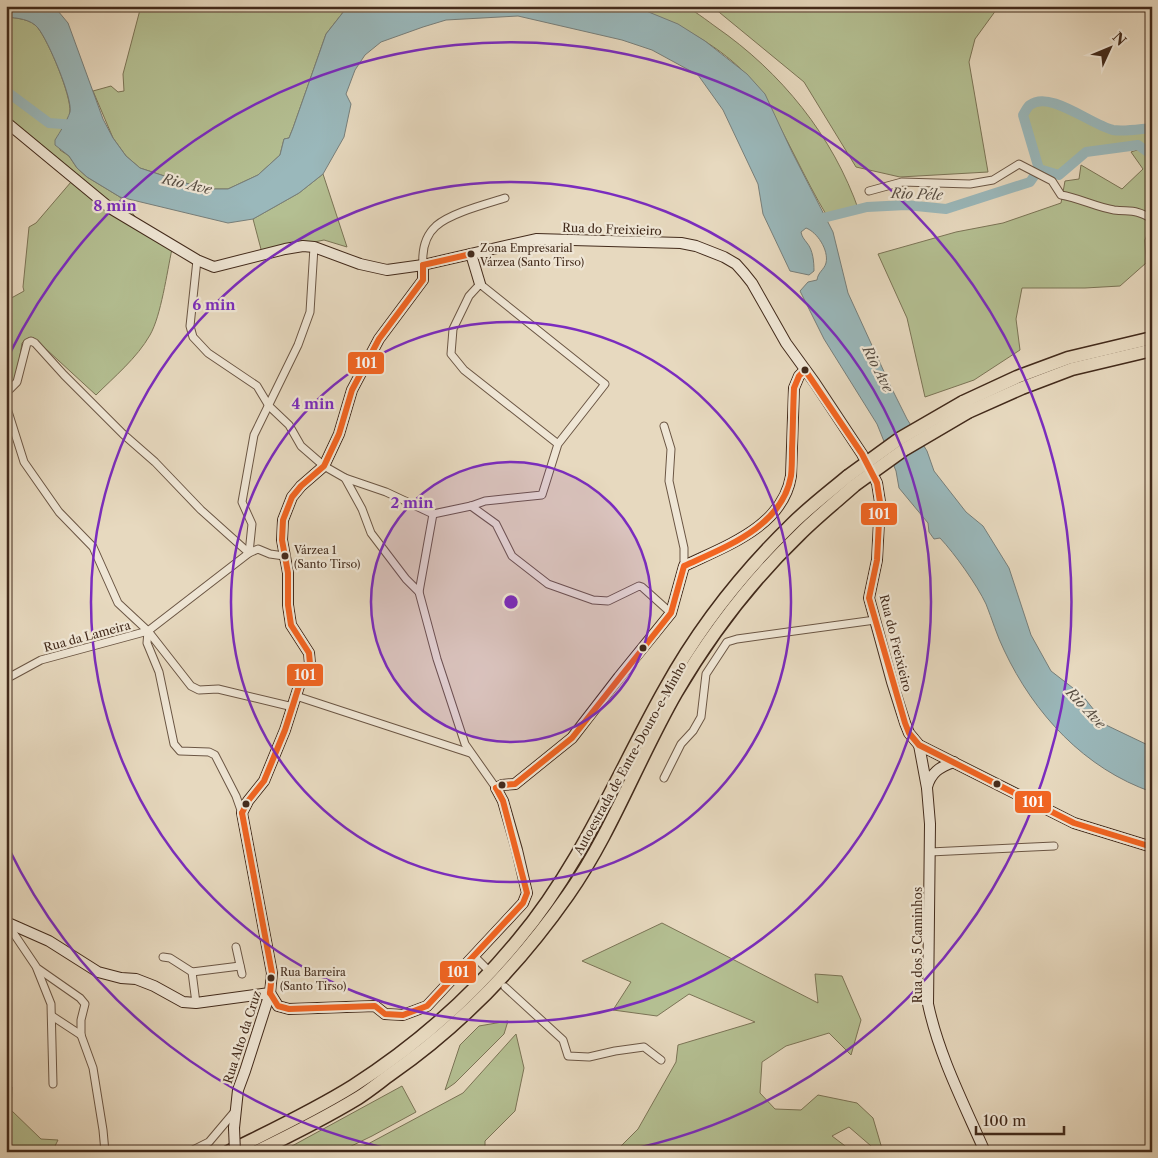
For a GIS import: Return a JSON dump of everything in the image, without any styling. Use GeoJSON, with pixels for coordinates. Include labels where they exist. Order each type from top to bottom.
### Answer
{"type":"FeatureCollection","features":[{"type":"Feature","properties":{"kind":"highway","name":"Autoestrada de Entre-Douro-e-Minho"},"geometry":{"type":"LineString","coordinates":[[228,1152],[281,1126],[353,1086],[406,1048],[468,995],[519,940],[557,888],[591,834],[666,687],[705,625],[748,570],[792,524],[851,480],[899,439],[966,407],[1017,377],[1068,358],[1120,344],[1152,338]]}},
{"type":"Feature","properties":{"kind":"highway","name":"Autoestrada de Entre-Douro-e-Minho"},"geometry":{"type":"LineString","coordinates":[[966,407],[1072,369],[1152,350]]}},
{"type":"Feature","properties":{"kind":"highway","name":"Autoestrada de Entre-Douro-e-Minho"},"geometry":{"type":"LineString","coordinates":[[256,1152],[360,1097],[422,1052],[477,1004],[528,949],[569,894],[602,839],[676,693],[715,632],[763,572],[851,480]]}},
{"type":"Feature","properties":{"kind":"street","name":"Rua do Freixieiro"},"geometry":{"type":"LineString","coordinates":[[6,122],[110,208],[197,260],[214,267],[303,246],[314,247],[360,264],[387,270],[423,265],[536,240],[681,243],[710,250],[736,264],[748,278],[786,343],[862,454],[877,483],[880,502],[877,560],[869,598],[905,723],[909,734],[919,744]]}},
{"type":"Feature","properties":{"kind":"street"},"geometry":{"type":"LineString","coordinates":[[869,191],[902,182],[970,184],[993,180],[1019,164],[1052,181],[1060,194],[1113,210],[1132,210],[1152,219]]}},
{"type":"Feature","properties":{"kind":"street"},"geometry":{"type":"LineString","coordinates":[[242,813],[251,797],[264,781],[310,664],[309,653],[291,625],[288,605],[288,573],[282,540],[282,520],[292,497],[301,486],[324,466],[339,434],[352,390],[378,339],[423,280],[422,252],[428,236],[436,226],[465,212],[505,198]]}},
{"type":"Feature","properties":{"kind":"street"},"geometry":{"type":"LineString","coordinates":[[249,553],[252,524],[242,502],[254,435],[298,345],[310,312],[314,247]]}},
{"type":"Feature","properties":{"kind":"street"},"geometry":{"type":"LineString","coordinates":[[197,260],[190,326],[193,337],[208,353],[257,386],[269,406],[289,425],[301,446],[324,466],[345,478],[386,492],[433,514],[485,501],[542,496],[558,444],[605,384],[480,284],[471,254]]}},
{"type":"Feature","properties":{"kind":"street"},"geometry":{"type":"LineString","coordinates":[[480,284],[469,296],[453,330],[451,354],[464,370],[558,444]]}},
{"type":"Feature","properties":{"kind":"street"},"geometry":{"type":"LineString","coordinates":[[6,390],[9,390],[17,382],[27,343],[31,341],[35,343],[64,375],[155,462],[201,510],[249,553]]}},
{"type":"Feature","properties":{"kind":"street"},"geometry":{"type":"LineString","coordinates":[[684,566],[749,532],[768,519],[779,508],[789,490],[791,476],[794,388],[799,376],[805,370]]}},
{"type":"Feature","properties":{"kind":"street"},"geometry":{"type":"LineString","coordinates":[[6,405],[24,462],[59,512],[93,547],[118,603],[148,631],[187,681],[199,690],[218,689],[293,707]]}},
{"type":"Feature","properties":{"kind":"street"},"geometry":{"type":"LineString","coordinates":[[496,788],[502,785],[515,784],[572,738],[671,613],[684,566],[684,548],[669,481],[671,449],[664,426]]}},
{"type":"Feature","properties":{"kind":"street"},"geometry":{"type":"LineString","coordinates":[[345,478],[362,509],[371,533],[406,579],[419,592]]}},
{"type":"Feature","properties":{"kind":"street"},"geometry":{"type":"LineString","coordinates":[[471,506],[496,524],[512,556],[548,584],[592,600],[608,601],[639,586],[671,613]]}},
{"type":"Feature","properties":{"kind":"street"},"geometry":{"type":"LineString","coordinates":[[6,922],[49,941],[98,972],[121,978],[136,979],[154,986],[183,1002],[196,1004],[270,993],[278,1006],[289,1009],[375,1006],[385,1014],[403,1014],[427,1006],[523,902],[527,893],[503,801],[496,788],[464,744],[437,660],[419,592],[433,514]]}},
{"type":"Feature","properties":{"kind":"street"},"geometry":{"type":"LineString","coordinates":[[242,813],[236,796],[215,755],[209,752],[180,751],[174,744],[159,672],[147,643],[148,631],[249,553],[258,549],[270,554],[284,556]]}},
{"type":"Feature","properties":{"kind":"street"},"geometry":{"type":"LineString","coordinates":[[664,778],[681,744],[693,731],[701,717],[706,674],[727,642],[875,620]]}},
{"type":"Feature","properties":{"kind":"street","name":"Rua da Lameira"},"geometry":{"type":"LineString","coordinates":[[6,679],[41,660],[148,631]]}},
{"type":"Feature","properties":{"kind":"street"},"geometry":{"type":"LineString","coordinates":[[296,696],[470,754]]}},
{"type":"Feature","properties":{"kind":"street"},"geometry":{"type":"LineString","coordinates":[[919,744],[1074,823],[1152,847]]}},
{"type":"Feature","properties":{"kind":"street","name":"Rua dos 5 Caminhos"},"geometry":{"type":"LineString","coordinates":[[919,744],[927,788],[930,852],[928,1004],[933,1028],[941,1051],[985,1152]]}},
{"type":"Feature","properties":{"kind":"street"},"geometry":{"type":"LineString","coordinates":[[927,788],[930,777],[938,769],[954,762]]}},
{"type":"Feature","properties":{"kind":"street","name":"Rua Alto da Cruz"},"geometry":{"type":"LineString","coordinates":[[235,1152],[234,1128],[238,1090],[270,993],[272,973],[242,813]]}},
{"type":"Feature","properties":{"kind":"street"},"geometry":{"type":"LineString","coordinates":[[930,852],[1054,846]]}},
{"type":"Feature","properties":{"kind":"street"},"geometry":{"type":"LineString","coordinates":[[6,922],[37,968],[51,1004],[53,1084]]}},
{"type":"Feature","properties":{"kind":"street"},"geometry":{"type":"LineString","coordinates":[[163,957],[170,958],[192,972],[241,970],[236,947]]}},
{"type":"Feature","properties":{"kind":"street"},"geometry":{"type":"LineString","coordinates":[[474,956],[485,967]]}},
{"type":"Feature","properties":{"kind":"street"},"geometry":{"type":"LineString","coordinates":[[37,968],[80,998],[85,1004],[81,1020],[81,1035],[93,1068],[105,1152]]}},
{"type":"Feature","properties":{"kind":"street"},"geometry":{"type":"LineString","coordinates":[[192,972],[196,1004]]}},
{"type":"Feature","properties":{"kind":"street"},"geometry":{"type":"LineString","coordinates":[[505,987],[563,1040],[568,1056],[589,1057],[644,1047],[661,1060]]}},
{"type":"Feature","properties":{"kind":"street"},"geometry":{"type":"LineString","coordinates":[[52,1016],[81,1035]]}},
{"type":"Feature","properties":{"kind":"street"},"geometry":{"type":"LineString","coordinates":[[189,1152],[209,1142],[236,1110]]}},
{"type":"Feature","properties":{"kind":"green space"},"geometry":{"type":"Polygon","coordinates":[[[674,5],[687,7],[740,45],[762,64],[783,85],[819,132],[835,157],[859,211],[827,216],[763,98],[748,76],[733,62],[693,34],[634,6],[674,5]]]}},
{"type":"Feature","properties":{"kind":"green space"},"geometry":{"type":"Polygon","coordinates":[[[141,6],[348,6],[326,34],[293,128],[289,138],[284,139],[280,155],[258,175],[228,189],[204,189],[140,168],[126,156],[113,138],[93,91],[111,86],[118,92],[124,91],[123,74],[141,6]]]}},
{"type":"Feature","properties":{"kind":"green space"},"geometry":{"type":"Polygon","coordinates":[[[715,6],[999,6],[975,39],[969,62],[988,172],[900,177],[856,167],[804,82],[714,8],[715,6]]]}},
{"type":"Feature","properties":{"kind":"green space"},"geometry":{"type":"Polygon","coordinates":[[[6,17],[24,20],[38,28],[48,45],[58,69],[67,94],[70,112],[60,150],[69,156],[77,168],[87,177],[120,197],[137,219],[108,201],[6,118],[6,17]]]}},
{"type":"Feature","properties":{"kind":"green space"},"geometry":{"type":"Polygon","coordinates":[[[1045,100],[1080,114],[1091,122],[1114,130],[1152,128],[1152,155],[1138,145],[1086,152],[1059,175],[1039,169],[1023,115],[1029,106],[1045,100]]]}},
{"type":"Feature","properties":{"kind":"green space"},"geometry":{"type":"Polygon","coordinates":[[[1140,149],[1152,158],[1152,222],[1145,240],[1146,263],[1120,286],[1022,288],[1016,319],[1020,350],[974,380],[925,397],[907,318],[878,254],[956,232],[1003,223],[1061,203],[1065,181],[1079,179],[1081,165],[1122,189],[1143,169],[1131,152],[1140,149]]]}},
{"type":"Feature","properties":{"kind":"green space"},"geometry":{"type":"Polygon","coordinates":[[[323,174],[347,247],[324,240],[262,253],[253,219],[299,193],[323,174]]]}},
{"type":"Feature","properties":{"kind":"green space"},"geometry":{"type":"Polygon","coordinates":[[[71,182],[172,249],[154,327],[139,352],[96,395],[34,338],[29,338],[22,343],[16,381],[6,387],[6,301],[24,291],[29,227],[36,223],[71,182]]]}},
{"type":"Feature","properties":{"kind":"green space"},"geometry":{"type":"Polygon","coordinates":[[[662,923],[818,1003],[815,974],[842,976],[861,1020],[851,1055],[829,1033],[786,1046],[762,1062],[760,1093],[775,1109],[801,1110],[818,1095],[857,1103],[873,1118],[883,1152],[878,1152],[849,1127],[832,1136],[853,1152],[615,1152],[638,1129],[676,1062],[678,1045],[755,1022],[689,994],[657,1016],[613,1010],[631,982],[582,961],[662,923]]]}},
{"type":"Feature","properties":{"kind":"green space"},"geometry":{"type":"Polygon","coordinates":[[[508,1021],[504,1034],[455,1083],[445,1090],[460,1045],[479,1026],[508,1021]]]}},
{"type":"Feature","properties":{"kind":"green space"},"geometry":{"type":"Polygon","coordinates":[[[516,1034],[524,1068],[515,1111],[485,1141],[485,1152],[353,1152],[463,1093],[516,1034]]]}},
{"type":"Feature","properties":{"kind":"green space"},"geometry":{"type":"Polygon","coordinates":[[[402,1086],[416,1112],[372,1136],[339,1152],[281,1152],[402,1086]]]}},
{"type":"Feature","properties":{"kind":"green space"},"geometry":{"type":"Polygon","coordinates":[[[12,1087],[11,1110],[41,1139],[58,1140],[52,1152],[6,1152],[6,1089],[12,1087]]]}},
{"type":"Feature","properties":{"kind":"water","name":"Rio Ave"},"geometry":{"type":"Polygon","coordinates":[[[6,6],[51,6],[58,11],[68,23],[103,119],[113,138],[126,156],[140,168],[204,189],[228,189],[258,175],[280,155],[284,139],[289,138],[293,128],[326,34],[348,6],[634,6],[678,24],[705,41],[747,74],[765,94],[833,232],[848,293],[891,387],[907,419],[927,451],[934,471],[966,512],[983,526],[1009,568],[1031,635],[1051,671],[1082,695],[1106,725],[1152,747],[1152,792],[1128,782],[1084,754],[1046,717],[1016,674],[1004,650],[986,604],[977,588],[940,538],[934,539],[929,532],[928,523],[899,488],[896,471],[877,424],[824,339],[800,291],[808,282],[817,280],[826,263],[824,247],[818,237],[806,228],[801,232],[812,253],[814,271],[809,275],[790,271],[763,214],[758,184],[723,110],[698,75],[652,50],[622,40],[518,16],[446,20],[423,27],[381,42],[365,55],[355,70],[346,94],[351,104],[344,137],[323,174],[299,193],[253,219],[228,223],[120,197],[87,177],[77,168],[69,156],[55,145],[55,140],[70,112],[70,105],[64,83],[53,56],[38,28],[28,21],[6,17],[6,6]]]}},
{"type":"Feature","properties":{"kind":"waterway"},"geometry":{"type":"LineString","coordinates":[[6,91],[49,123],[76,125]]}},
{"type":"Feature","properties":{"kind":"waterway","name":"Rio Péle"},"geometry":{"type":"LineString","coordinates":[[1039,169],[1023,115],[1029,106],[1038,102],[1059,105],[1113,130],[1127,131],[1152,128]]}},
{"type":"Feature","properties":{"kind":"waterway","name":"Rio Péle"},"geometry":{"type":"LineString","coordinates":[[815,220],[867,207],[906,205],[946,209],[1030,182],[1039,169],[1059,175],[1086,152],[1138,145],[1152,155]]}},
{"type":"Feature","properties":{"kind":"transit line","name":"101"},"geometry":{"type":"LineString","coordinates":[[423,265],[471,254]]}},
{"type":"Feature","properties":{"kind":"transit line","name":"101"},"geometry":{"type":"LineString","coordinates":[[242,813],[248,801],[264,781],[285,730],[299,686],[310,664],[309,653],[291,625],[288,605],[288,573],[282,540],[283,520],[292,497],[301,486],[324,466],[339,434],[352,390],[379,339],[423,280],[423,265]]}},
{"type":"Feature","properties":{"kind":"transit line","name":"101"},"geometry":{"type":"LineString","coordinates":[[805,370],[862,454],[877,483],[880,502],[877,560],[869,598],[909,733],[919,745],[1074,823],[1152,847]]}},
{"type":"Feature","properties":{"kind":"transit line","name":"101"},"geometry":{"type":"LineString","coordinates":[[496,788],[502,785],[515,784],[572,738],[671,613],[684,566],[734,543],[764,522],[776,509],[786,494],[791,476],[794,388],[799,376],[805,370]]}},
{"type":"Feature","properties":{"kind":"transit line","name":"101"},"geometry":{"type":"LineString","coordinates":[[270,993],[278,1006],[289,1009],[375,1006],[385,1014],[403,1015],[427,1006],[523,903],[527,893],[503,801],[496,788]]}},
{"type":"Feature","properties":{"kind":"transit line","name":"101"},"geometry":{"type":"LineString","coordinates":[[242,813],[272,973],[270,993]]}},
{"type":"Feature","properties":{"kind":"place","name":"Zona Empresarial Várzea (Santo Tirso)"},"geometry":{"type":"Point","coordinates":[471,254]}},
{"type":"Feature","properties":{"kind":"place","name":"Várzea 1 (Santo Tirso)"},"geometry":{"type":"Point","coordinates":[285,556]}},
{"type":"Feature","properties":{"kind":"place","name":"Rua Barreira (Santo Tirso)"},"geometry":{"type":"Point","coordinates":[271,978]}}]}
